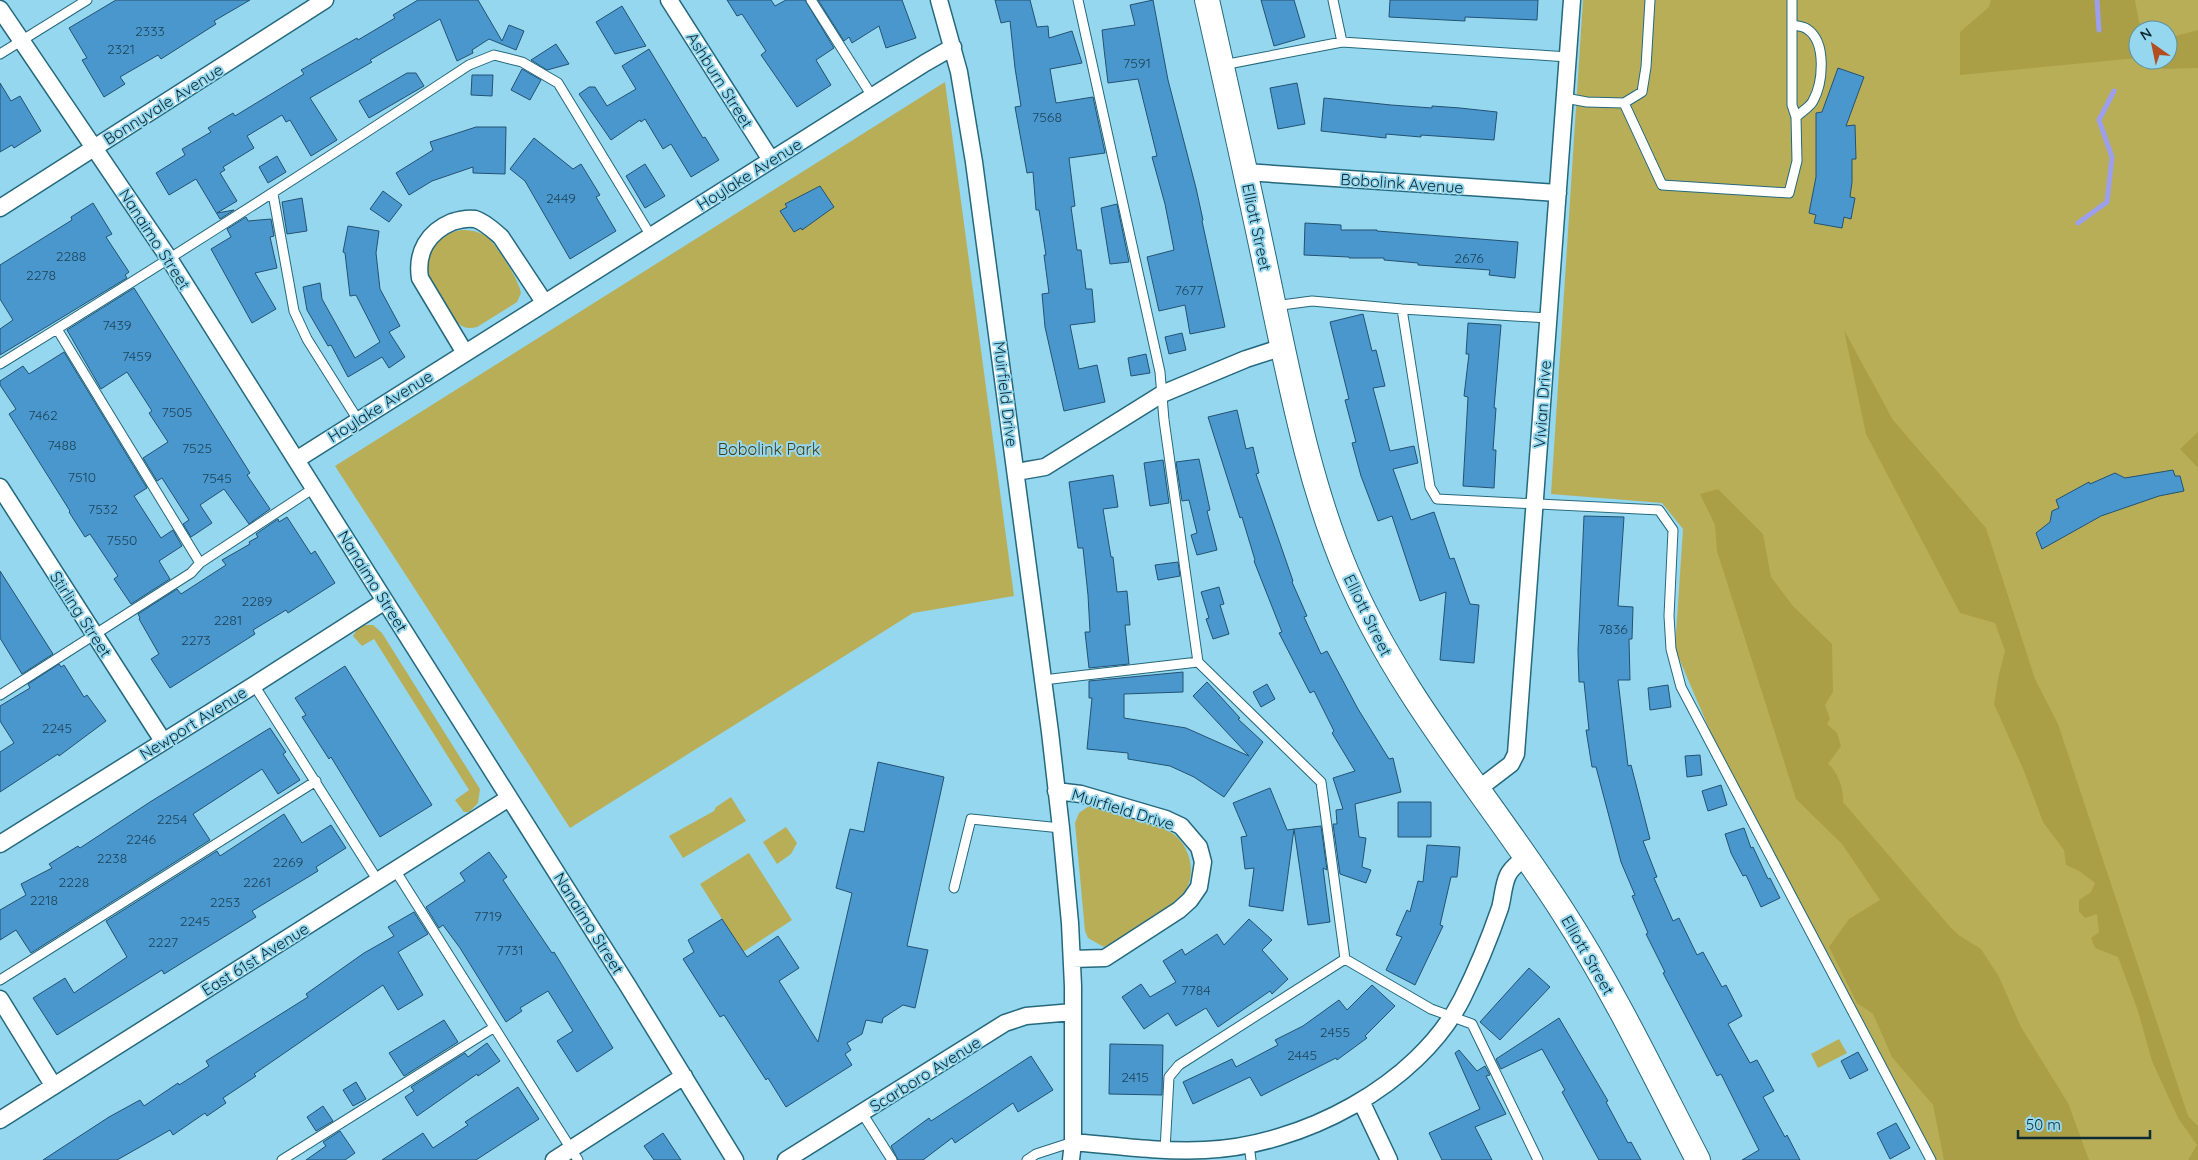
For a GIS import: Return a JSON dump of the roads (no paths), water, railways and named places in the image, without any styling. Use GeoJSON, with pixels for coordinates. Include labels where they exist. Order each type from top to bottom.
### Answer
{"type":"FeatureCollection","features":[{"type":"Feature","properties":{"kind":"street","name":"Bonnyvale Avenue"},"geometry":{"type":"LineString","coordinates":[[0,208],[325,0]]}},
{"type":"Feature","properties":{"kind":"street","name":"Ashburn Street"},"geometry":{"type":"LineString","coordinates":[[669,0],[771,160]]}},
{"type":"Feature","properties":{"kind":"street","name":"Muirfield Drive"},"geometry":{"type":"LineString","coordinates":[[939,0],[953,47],[974,162],[1061,828],[1072,958],[1073,1142],[1071,1160]]}},
{"type":"Feature","properties":{"kind":"street","name":"Elliott Street"},"geometry":{"type":"LineString","coordinates":[[1207,0],[1301,429],[1320,500],[1346,570],[1366,616],[1406,686],[1477,790],[1526,856],[1564,914],[1604,981],[1698,1160]]}},
{"type":"Feature","properties":{"kind":"street","name":"Vivian Drive"},"geometry":{"type":"LineString","coordinates":[[1477,790],[1511,764],[1516,754],[1572,0]]}},
{"type":"Feature","properties":{"kind":"street","name":"Nanaimo Street"},"geometry":{"type":"LineString","coordinates":[[0,8],[168,257],[735,1160]]}},
{"type":"Feature","properties":{"kind":"street","name":"Hoylake Avenue"},"geometry":{"type":"LineString","coordinates":[[296,460],[544,302],[953,47]]}},
{"type":"Feature","properties":{"kind":"street","name":"Bobolink Avenue"},"geometry":{"type":"LineString","coordinates":[[1245,172],[1558,193]]}},
{"type":"Feature","properties":{"kind":"street"},"geometry":{"type":"LineString","coordinates":[[465,353],[420,278],[418,266],[425,243],[442,226],[458,220],[475,219],[493,229],[501,237],[544,302]]}},
{"type":"Feature","properties":{"kind":"street"},"geometry":{"type":"LineString","coordinates":[[1016,472],[1045,467],[1162,394],[1246,359],[1283,347]]}},
{"type":"Feature","properties":{"kind":"street","name":"Stirling Street"},"geometry":{"type":"LineString","coordinates":[[0,487],[163,741]]}},
{"type":"Feature","properties":{"kind":"street","name":"Newport Avenue"},"geometry":{"type":"LineString","coordinates":[[0,844],[385,601]]}},
{"type":"Feature","properties":{"kind":"street","name":"Muirfield Drive"},"geometry":{"type":"LineString","coordinates":[[1056,791],[1076,793],[1166,819],[1181,826],[1199,847],[1202,862],[1199,887],[1190,900],[1179,910],[1105,958],[1072,958]]}},
{"type":"Feature","properties":{"kind":"street","name":"East 61st Avenue"},"geometry":{"type":"LineString","coordinates":[[0,1120],[509,798]]}},
{"type":"Feature","properties":{"kind":"street"},"geometry":{"type":"LineString","coordinates":[[1073,1142],[1166,1150],[1250,1153],[1361,1101],[1380,1088],[1426,1049],[1452,1018],[1482,959],[1500,906],[1508,875],[1526,856]]}},
{"type":"Feature","properties":{"kind":"street"},"geometry":{"type":"LineString","coordinates":[[0,999],[53,1085]]}},
{"type":"Feature","properties":{"kind":"street","name":"Scarboro Avenue"},"geometry":{"type":"LineString","coordinates":[[786,1160],[1005,1023],[1026,1016],[1053,1012],[1073,1012]]}},
{"type":"Feature","properties":{"kind":"street"},"geometry":{"type":"LineString","coordinates":[[554,1160],[575,1155],[684,1076]]}},
{"type":"Feature","properties":{"kind":"street"},"geometry":{"type":"LineString","coordinates":[[1361,1101],[1389,1160]]}},
{"type":"Feature","properties":{"kind":"lane"},"geometry":{"type":"LineString","coordinates":[[0,54],[87,0]]}},
{"type":"Feature","properties":{"kind":"lane"},"geometry":{"type":"LineString","coordinates":[[811,0],[872,96]]}},
{"type":"Feature","properties":{"kind":"lane"},"geometry":{"type":"LineString","coordinates":[[1078,0],[1160,372],[1198,662],[1321,782],[1345,959]]}},
{"type":"Feature","properties":{"kind":"lane"},"geometry":{"type":"LineString","coordinates":[[1333,0],[1342,42]]}},
{"type":"Feature","properties":{"kind":"lane"},"geometry":{"type":"LineString","coordinates":[[1565,98],[1587,102],[1624,103],[1642,92],[1646,67],[1650,0]]}},
{"type":"Feature","properties":{"kind":"lane"},"geometry":{"type":"LineString","coordinates":[[1624,103],[1662,185],[1790,194],[1797,161],[1796,117],[1792,105],[1792,0]]}},
{"type":"Feature","properties":{"kind":"lane"},"geometry":{"type":"LineString","coordinates":[[1792,25],[1806,28],[1810,31],[1820,50],[1822,64],[1820,84],[1813,103],[1796,117]]}},
{"type":"Feature","properties":{"kind":"lane"},"geometry":{"type":"LineString","coordinates":[[1222,65],[1342,42],[1568,57]]}},
{"type":"Feature","properties":{"kind":"lane"},"geometry":{"type":"LineString","coordinates":[[0,364],[168,257],[273,194],[469,65],[494,55],[522,62],[558,83],[651,236]]}},
{"type":"Feature","properties":{"kind":"lane"},"geometry":{"type":"LineString","coordinates":[[273,194],[294,311],[307,338],[358,420]]}},
{"type":"Feature","properties":{"kind":"lane"},"geometry":{"type":"LineString","coordinates":[[1274,306],[1312,300],[1402,309],[1548,318]]}},
{"type":"Feature","properties":{"kind":"lane"},"geometry":{"type":"LineString","coordinates":[[1402,309],[1430,487],[1437,499],[1659,510],[1673,530],[1669,616],[1671,649],[1681,687],[1931,1160]]}},
{"type":"Feature","properties":{"kind":"lane"},"geometry":{"type":"LineString","coordinates":[[57,329],[200,563]]}},
{"type":"Feature","properties":{"kind":"lane"},"geometry":{"type":"LineString","coordinates":[[0,695],[192,573],[200,563],[314,488]]}},
{"type":"Feature","properties":{"kind":"lane"},"geometry":{"type":"LineString","coordinates":[[1043,680],[1198,662]]}},
{"type":"Feature","properties":{"kind":"lane"},"geometry":{"type":"LineString","coordinates":[[254,685],[378,881]]}},
{"type":"Feature","properties":{"kind":"lane"},"geometry":{"type":"LineString","coordinates":[[0,980],[316,781]]}},
{"type":"Feature","properties":{"kind":"lane"},"geometry":{"type":"LineString","coordinates":[[954,888],[971,819],[1061,828]]}},
{"type":"Feature","properties":{"kind":"lane"},"geometry":{"type":"LineString","coordinates":[[396,870],[493,1028],[575,1155]]}},
{"type":"Feature","properties":{"kind":"lane"},"geometry":{"type":"LineString","coordinates":[[1345,959],[1430,1009],[1472,1024],[1538,1160]]}},
{"type":"Feature","properties":{"kind":"lane"},"geometry":{"type":"LineString","coordinates":[[1166,1150],[1169,1077],[1180,1065],[1345,959]]}},
{"type":"Feature","properties":{"kind":"lane"},"geometry":{"type":"LineString","coordinates":[[282,1160],[493,1028]]}},
{"type":"Feature","properties":{"kind":"lane"},"geometry":{"type":"LineString","coordinates":[[862,1114],[892,1160]]}},
{"type":"Feature","properties":{"kind":"lane"},"geometry":{"type":"LineString","coordinates":[[1027,1160],[1036,1154],[1073,1142]]}},
{"type":"Feature","properties":{"kind":"waterway"},"geometry":{"type":"LineString","coordinates":[[2097,0],[2099,30]]}},
{"type":"Feature","properties":{"kind":"waterway"},"geometry":{"type":"LineString","coordinates":[[2078,223],[2107,202],[2112,157],[2099,120],[2114,91]]}},
{"type":"Feature","properties":{"kind":"park label","name":"Bobolink Park"},"geometry":{"type":"Point","coordinates":[769,449]}}]}
